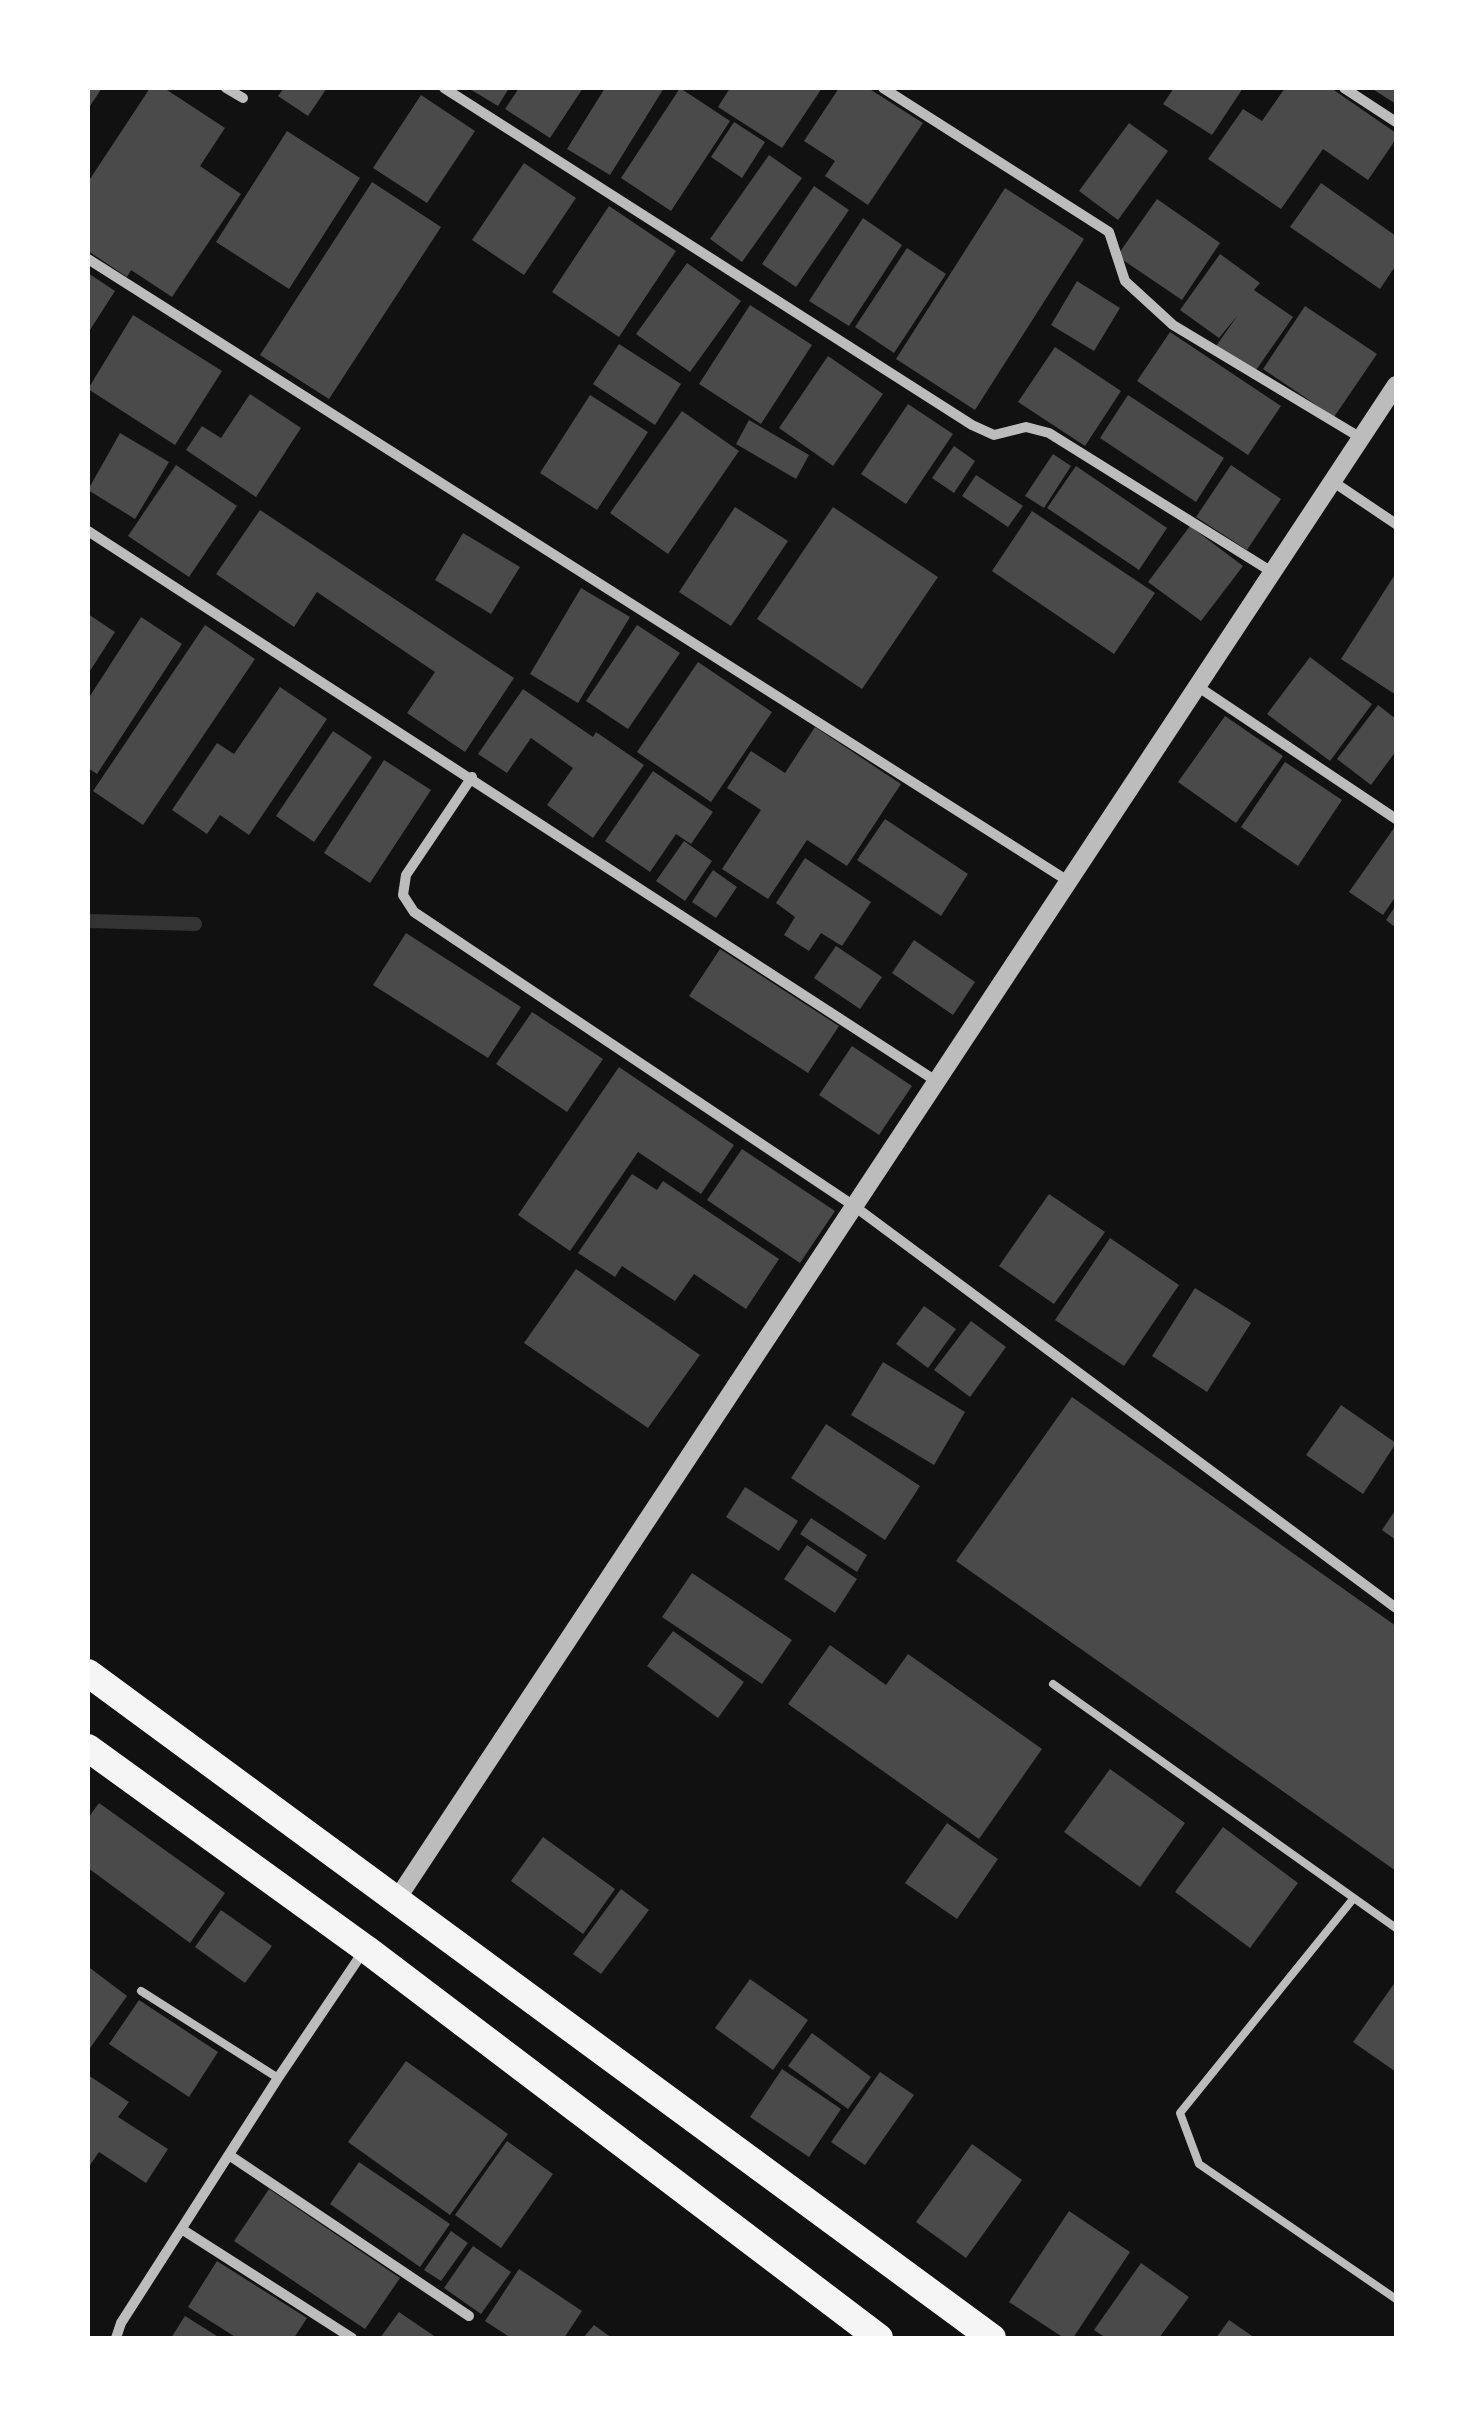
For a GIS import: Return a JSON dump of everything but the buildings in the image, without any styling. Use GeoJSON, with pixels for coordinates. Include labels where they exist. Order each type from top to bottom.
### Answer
{"type":"FeatureCollection","features":[{"type":"Feature","properties":{"kind":"highway"},"geometry":{"type":"LineString","coordinates":[[88,1672],[992,2338]]}},
{"type":"Feature","properties":{"kind":"highway"},"geometry":{"type":"LineString","coordinates":[[88,1748],[366,1949],[879,2338]]}},
{"type":"Feature","properties":{"kind":"street"},"geometry":{"type":"LineString","coordinates":[[226,88],[243,98]]}},
{"type":"Feature","properties":{"kind":"street"},"geometry":{"type":"LineString","coordinates":[[444,88],[972,425],[994,435],[1026,427],[1050,433],[1272,572]]}},
{"type":"Feature","properties":{"kind":"street"},"geometry":{"type":"LineString","coordinates":[[882,88],[1108,232],[1125,281],[1173,325],[1361,438]]}},
{"type":"Feature","properties":{"kind":"street"},"geometry":{"type":"LineString","coordinates":[[1344,88],[1396,122]]}},
{"type":"Feature","properties":{"kind":"street"},"geometry":{"type":"LineString","coordinates":[[88,259],[1068,881]]}},
{"type":"Feature","properties":{"kind":"street"},"geometry":{"type":"LineString","coordinates":[[397,1898],[1396,385]]}},
{"type":"Feature","properties":{"kind":"street"},"geometry":{"type":"LineString","coordinates":[[1332,481],[1396,524]]}},
{"type":"Feature","properties":{"kind":"street"},"geometry":{"type":"LineString","coordinates":[[88,532],[936,1080]]}},
{"type":"Feature","properties":{"kind":"street"},"geometry":{"type":"LineString","coordinates":[[1197,686],[1396,819]]}},
{"type":"Feature","properties":{"kind":"street"},"geometry":{"type":"LineString","coordinates":[[472,777],[406,874],[403,895],[414,912],[854,1206],[1396,1608]]}},
{"type":"Feature","properties":{"kind":"street"},"geometry":{"type":"LineString","coordinates":[[116,2338],[121,2323],[278,2078],[366,1949]]}},
{"type":"Feature","properties":{"kind":"street"},"geometry":{"type":"LineString","coordinates":[[229,2155],[469,2316]]}},
{"type":"Feature","properties":{"kind":"street"},"geometry":{"type":"LineString","coordinates":[[183,2230],[352,2338]]}},
{"type":"Feature","properties":{"kind":"lane"},"geometry":{"type":"LineString","coordinates":[[1053,1684],[1396,1928]]}},
{"type":"Feature","properties":{"kind":"lane"},"geometry":{"type":"LineString","coordinates":[[1353,1899],[1180,2113],[1199,2164],[1396,2299]]}},
{"type":"Feature","properties":{"kind":"lane"},"geometry":{"type":"LineString","coordinates":[[141,1991],[278,2078]]}},
{"type":"Feature","properties":{"kind":"waterway"},"geometry":{"type":"LineString","coordinates":[[88,921],[195,924]]}}]}
